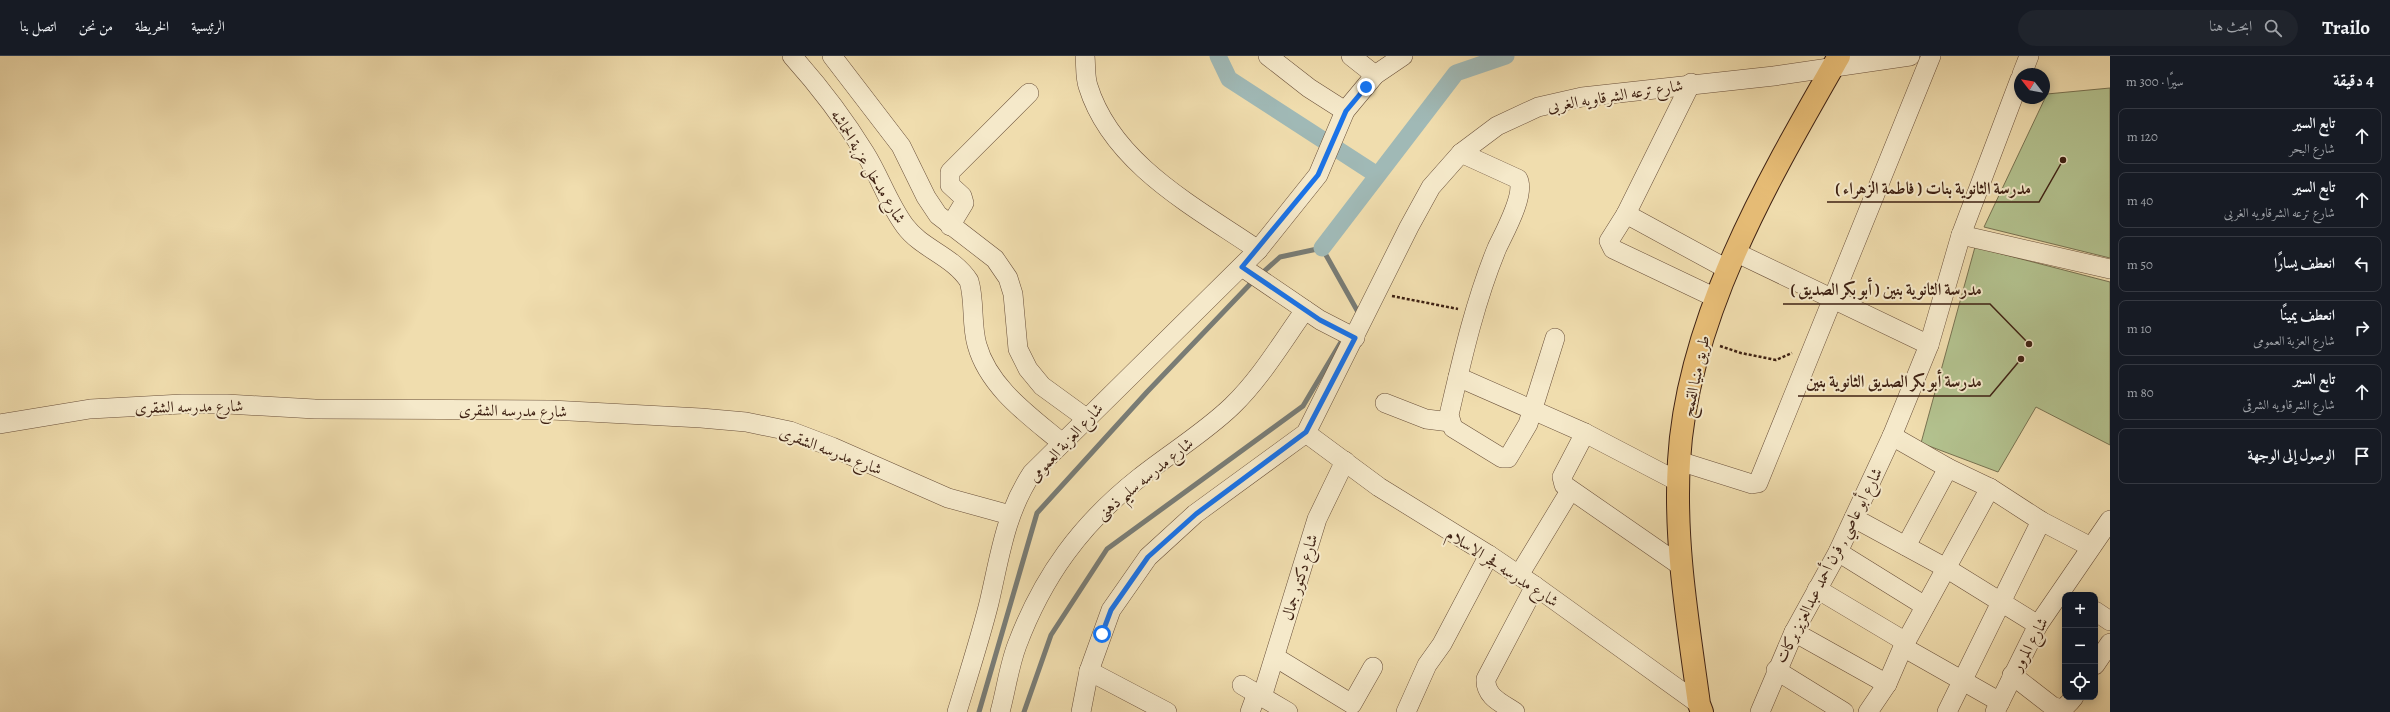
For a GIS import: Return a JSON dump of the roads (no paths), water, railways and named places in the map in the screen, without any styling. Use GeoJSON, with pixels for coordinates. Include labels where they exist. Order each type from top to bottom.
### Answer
{"type":"FeatureCollection","features":[{"type":"Feature","properties":{"kind":"main road","name":"طريق منيا القمح"},"geometry":{"type":"LineString","coordinates":[[1700,708],[1681,566],[1679,471],[1687,407],[1702,340],[1716,298],[1731,261],[1795,132],[1835,62]]}},
{"type":"Feature","properties":{"kind":"street","name":"شارع مدخل عزبة الحماشه"},"geometry":{"type":"LineString","coordinates":[[792,56],[820,88],[865,153],[890,202],[906,227],[926,245],[954,264],[969,281],[977,345],[992,377],[1014,402],[1062,443]]}},
{"type":"Feature","properties":{"kind":"street","name":"شارع مدخل عزبة الحماشه"},"geometry":{"type":"LineString","coordinates":[[832,56],[901,146],[926,197],[938,215],[950,226],[969,237],[995,259],[1008,278],[1013,294],[1018,349],[1028,369],[1042,386],[1086,418]]}},
{"type":"Feature","properties":{"kind":"street"},"geometry":{"type":"LineString","coordinates":[[1085,56],[1088,86],[1113,137],[1152,178],[1258,250]]}},
{"type":"Feature","properties":{"kind":"street"},"geometry":{"type":"LineString","coordinates":[[1268,56],[1309,88],[1346,111]]}},
{"type":"Feature","properties":{"kind":"street"},"geometry":{"type":"LineString","coordinates":[[1351,56],[1376,75]]}},
{"type":"Feature","properties":{"kind":"street","name":"شارع العزبة العمومى"},"geometry":{"type":"LineString","coordinates":[[957,712],[988,605],[1010,515],[1019,493],[1032,473],[1086,418],[1245,268],[1318,175],[1346,111],[1376,75],[1403,56]]}},
{"type":"Feature","properties":{"kind":"street","name":"شارع ترعه الشرقاويه الغربى"},"geometry":{"type":"LineString","coordinates":[[1306,432],[1431,187],[1461,153],[1497,126],[1538,107],[1582,97],[1691,83],[1774,76],[1835,62],[1910,56]]}},
{"type":"Feature","properties":{"kind":"street"},"geometry":{"type":"LineString","coordinates":[[1458,377],[1585,433],[1679,471],[1752,484],[1758,483],[1931,56]]}},
{"type":"Feature","properties":{"kind":"street"},"geometry":{"type":"LineString","coordinates":[[2024,68],[2029,56]]}},
{"type":"Feature","properties":{"kind":"street"},"geometry":{"type":"LineString","coordinates":[[1691,83],[1626,214],[1609,241],[1610,246],[1716,298]]}},
{"type":"Feature","properties":{"kind":"street"},"geometry":{"type":"LineString","coordinates":[[950,226],[964,203],[962,196],[950,185],[950,172],[1029,93]]}},
{"type":"Feature","properties":{"kind":"street","name":"شارع أبو عاصي , فرن أحمد عبدالعزيز بركات"},"geometry":{"type":"LineString","coordinates":[[1760,712],[1776,670],[1794,632],[1838,552],[1892,436],[1929,345],[1961,235],[2014,96]]}},
{"type":"Feature","properties":{"kind":"street"},"geometry":{"type":"LineString","coordinates":[[1461,153],[1518,179],[1520,184],[1514,210],[1497,250],[1474,312],[1449,415],[1450,422],[1457,433],[1505,459],[1515,450],[1522,437],[1532,410],[1555,338]]}},
{"type":"Feature","properties":{"kind":"street"},"geometry":{"type":"LineString","coordinates":[[1626,214],[1731,261],[1833,299],[1929,345]]}},
{"type":"Feature","properties":{"kind":"street"},"geometry":{"type":"LineString","coordinates":[[1961,235],[2110,269]]}},
{"type":"Feature","properties":{"kind":"street"},"geometry":{"type":"LineString","coordinates":[[1245,268],[1320,320],[1355,338]]}},
{"type":"Feature","properties":{"kind":"street","name":"شارع مدرسه سليم ذهنى"},"geometry":{"type":"LineString","coordinates":[[1000,712],[1017,646],[1037,598],[1064,553],[1098,513],[1138,479],[1232,406],[1249,388],[1305,310]]}},
{"type":"Feature","properties":{"kind":"street"},"geometry":{"type":"LineString","coordinates":[[1385,403],[1426,419],[1450,422]]}},
{"type":"Feature","properties":{"kind":"street","name":"شارع مدرسه الشقرى"},"geometry":{"type":"LineString","coordinates":[[0,424],[90,409],[182,404],[249,405],[316,409],[551,410],[701,418],[746,422],[790,432],[832,447],[948,498],[1010,515]]}},
{"type":"Feature","properties":{"kind":"street"},"geometry":{"type":"LineString","coordinates":[[1081,712],[1089,671],[1111,610],[1148,557],[1196,514],[1306,432]]}},
{"type":"Feature","properties":{"kind":"street","name":"شارع مدرسه فجر الاسلام"},"geometry":{"type":"LineString","coordinates":[[1306,432],[1415,511],[1489,554],[1535,586],[1700,708]]}},
{"type":"Feature","properties":{"kind":"street"},"geometry":{"type":"LineString","coordinates":[[1585,433],[1562,477],[1564,485],[1570,491],[1681,566]]}},
{"type":"Feature","properties":{"kind":"street"},"geometry":{"type":"LineString","coordinates":[[1892,436],[1948,468],[1990,488],[2041,521],[2091,547]]}},
{"type":"Feature","properties":{"kind":"street","name":"شارع دكتور جمال"},"geometry":{"type":"LineString","coordinates":[[1250,712],[1254,692],[1275,657],[1317,519],[1345,461]]}},
{"type":"Feature","properties":{"kind":"street"},"geometry":{"type":"LineString","coordinates":[[1906,546],[1948,468]]}},
{"type":"Feature","properties":{"kind":"street"},"geometry":{"type":"LineString","coordinates":[[1868,712],[1887,684],[1905,644],[1990,488]]}},
{"type":"Feature","properties":{"kind":"street"},"geometry":{"type":"LineString","coordinates":[[1519,575],[1570,491]]}},
{"type":"Feature","properties":{"kind":"street"},"geometry":{"type":"LineString","coordinates":[[1854,518],[1946,568],[2038,625]]}},
{"type":"Feature","properties":{"kind":"street","name":"شارع المرور"},"geometry":{"type":"LineString","coordinates":[[2068,592],[2091,547],[2110,520]]}},
{"type":"Feature","properties":{"kind":"street"},"geometry":{"type":"LineString","coordinates":[[1947,712],[2041,521]]}},
{"type":"Feature","properties":{"kind":"street"},"geometry":{"type":"LineString","coordinates":[[1838,552],[1925,606]]}},
{"type":"Feature","properties":{"kind":"street"},"geometry":{"type":"LineString","coordinates":[[1406,712],[1427,665],[1445,638],[1489,554]]}},
{"type":"Feature","properties":{"kind":"street"},"geometry":{"type":"LineString","coordinates":[[1515,712],[1488,694],[1485,687],[1486,679],[1535,586]]}},
{"type":"Feature","properties":{"kind":"street"},"geometry":{"type":"LineString","coordinates":[[1817,589],[1962,681],[1997,707]]}},
{"type":"Feature","properties":{"kind":"street","name":"شارع المرور"},"geometry":{"type":"LineString","coordinates":[[1997,707],[2038,625],[2062,599]]}},
{"type":"Feature","properties":{"kind":"street"},"geometry":{"type":"LineString","coordinates":[[2098,612],[2110,621]]}},
{"type":"Feature","properties":{"kind":"street"},"geometry":{"type":"LineString","coordinates":[[1794,632],[1887,684]]}},
{"type":"Feature","properties":{"kind":"street"},"geometry":{"type":"LineString","coordinates":[[2096,664],[2110,643]]}},
{"type":"Feature","properties":{"kind":"street"},"geometry":{"type":"LineString","coordinates":[[1275,657],[1352,704],[1373,667]]}},
{"type":"Feature","properties":{"kind":"street"},"geometry":{"type":"LineString","coordinates":[[1776,670],[1844,712]]}},
{"type":"Feature","properties":{"kind":"street"},"geometry":{"type":"LineString","coordinates":[[1089,671],[1167,712]]}},
{"type":"Feature","properties":{"kind":"street"},"geometry":{"type":"LineString","coordinates":[[2012,675],[2052,706],[2059,709],[2066,708],[2072,700]]}},
{"type":"Feature","properties":{"kind":"street"},"geometry":{"type":"LineString","coordinates":[[1254,692],[1288,712]]}},
{"type":"Feature","properties":{"kind":"waterway"},"geometry":{"type":"LineString","coordinates":[[1218,56],[1229,79],[1377,175]]}},
{"type":"Feature","properties":{"kind":"waterway"},"geometry":{"type":"LineString","coordinates":[[1322,248],[1456,73],[1506,56]]}},
{"type":"Feature","properties":{"kind":"waterway"},"geometry":{"type":"LineString","coordinates":[[1260,275],[1280,257],[1322,248],[1358,312],[1357,315]]}},
{"type":"Feature","properties":{"kind":"waterway"},"geometry":{"type":"LineString","coordinates":[[979,712],[1037,513],[1147,392],[1254,280]]}},
{"type":"Feature","properties":{"kind":"waterway"},"geometry":{"type":"LineString","coordinates":[[1024,712],[1051,635],[1107,549],[1303,406],[1344,337]]}},
{"type":"Feature","properties":{"kind":"place","name":"مدرسة الثانوية بنات ( فاطمة الزهراء )"},"geometry":{"type":"Point","coordinates":[2063,160]}},
{"type":"Feature","properties":{"kind":"place","name":"مدرسة الثانوية بنين ( أبو بكر الصديق )"},"geometry":{"type":"Point","coordinates":[2029,344]}},
{"type":"Feature","properties":{"kind":"place","name":"مدرسة أبو بكر الصديق الثانوية بنين"},"geometry":{"type":"Point","coordinates":[2021,359]}}]}
